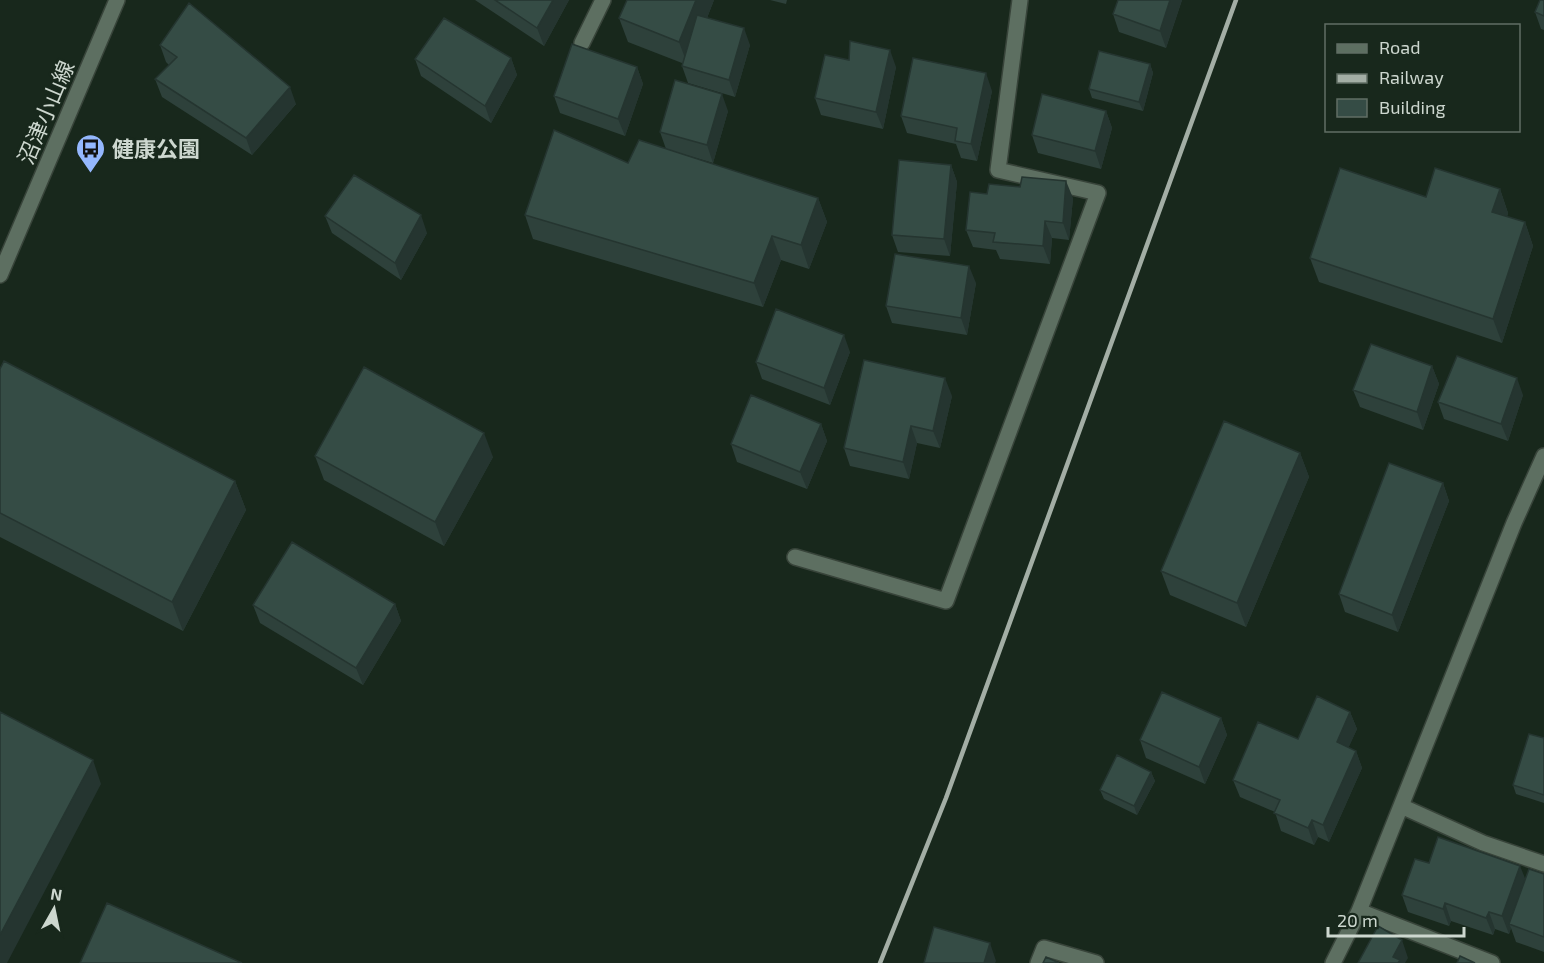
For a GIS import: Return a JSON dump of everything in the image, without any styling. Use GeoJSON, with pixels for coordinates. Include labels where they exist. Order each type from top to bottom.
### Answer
{"type":"FeatureCollection","features":[{"type":"Feature","properties":{"kind":"street","name":"沼津小山線"},"geometry":{"type":"LineString","coordinates":[[0,275],[117,0]]}},
{"type":"Feature","properties":{"kind":"street"},"geometry":{"type":"LineString","coordinates":[[582,43],[603,0]]}},
{"type":"Feature","properties":{"kind":"street"},"geometry":{"type":"LineString","coordinates":[[795,557],[946,601],[1098,193],[998,170],[1020,0]]}},
{"type":"Feature","properties":{"kind":"street"},"geometry":{"type":"LineString","coordinates":[[1333,963],[1359,911],[1438,719],[1514,523],[1544,456]]}},
{"type":"Feature","properties":{"kind":"street"},"geometry":{"type":"LineString","coordinates":[[1401,807],[1483,843],[1544,864]]}},
{"type":"Feature","properties":{"kind":"street"},"geometry":{"type":"LineString","coordinates":[[1359,911],[1492,963]]}},
{"type":"Feature","properties":{"kind":"street"},"geometry":{"type":"LineString","coordinates":[[1038,963],[1044,948],[1096,963]]}},
{"type":"Feature","properties":{"kind":"building"},"geometry":{"type":"Polygon","coordinates":[[[495,0],[553,0],[537,28],[495,0]]]}},
{"type":"Feature","properties":{"kind":"building"},"geometry":{"type":"Polygon","coordinates":[[[627,0],[696,0],[679,42],[619,18],[627,0]]]}},
{"type":"Feature","properties":{"kind":"building"},"geometry":{"type":"Polygon","coordinates":[[[1118,0],[1170,0],[1160,31],[1113,14],[1118,0]]]}},
{"type":"Feature","properties":{"kind":"building"},"geometry":{"type":"Polygon","coordinates":[[[1540,0],[1544,0],[1544,16],[1535,12],[1540,0]]]}},
{"type":"Feature","properties":{"kind":"building"},"geometry":{"type":"Polygon","coordinates":[[[189,3],[290,87],[246,138],[155,79],[177,57],[160,45],[189,3]]]}},
{"type":"Feature","properties":{"kind":"building"},"geometry":{"type":"Polygon","coordinates":[[[697,15],[744,28],[729,80],[682,66],[697,15]]]}},
{"type":"Feature","properties":{"kind":"building"},"geometry":{"type":"Polygon","coordinates":[[[444,18],[511,58],[485,106],[415,59],[444,18]]]}},
{"type":"Feature","properties":{"kind":"building"},"geometry":{"type":"Polygon","coordinates":[[[850,41],[890,50],[876,112],[815,98],[825,55],[849,60],[850,41]]]}},
{"type":"Feature","properties":{"kind":"building"},"geometry":{"type":"Polygon","coordinates":[[[572,44],[637,67],[618,119],[554,96],[572,44]]]}},
{"type":"Feature","properties":{"kind":"building"},"geometry":{"type":"Polygon","coordinates":[[[1099,51],[1150,64],[1139,102],[1089,89],[1099,51]]]}},
{"type":"Feature","properties":{"kind":"building"},"geometry":{"type":"Polygon","coordinates":[[[913,58],[986,73],[971,144],[955,141],[957,128],[901,116],[913,58]]]}},
{"type":"Feature","properties":{"kind":"building"},"geometry":{"type":"Polygon","coordinates":[[[675,80],[722,94],[707,145],[660,132],[675,80]]]}},
{"type":"Feature","properties":{"kind":"building"},"geometry":{"type":"Polygon","coordinates":[[[1042,94],[1106,111],[1095,151],[1032,135],[1042,94]]]}},
{"type":"Feature","properties":{"kind":"building"},"geometry":{"type":"Polygon","coordinates":[[[554,130],[628,163],[639,140],[818,198],[801,245],[772,236],[754,283],[525,215],[554,130]]]}},
{"type":"Feature","properties":{"kind":"building"},"geometry":{"type":"Polygon","coordinates":[[[899,160],[951,165],[944,239],[892,235],[899,160]]]}},
{"type":"Feature","properties":{"kind":"building"},"geometry":{"type":"Polygon","coordinates":[[[1340,168],[1426,197],[1435,168],[1500,189],[1492,212],[1525,222],[1493,319],[1310,258],[1340,168]]]}},
{"type":"Feature","properties":{"kind":"building"},"geometry":{"type":"Polygon","coordinates":[[[354,175],[421,215],[395,263],[325,216],[354,175]]]}},
{"type":"Feature","properties":{"kind":"building"},"geometry":{"type":"Polygon","coordinates":[[[1022,177],[1066,181],[1063,223],[1045,221],[1043,246],[993,242],[995,233],[966,230],[970,192],[987,194],[989,184],[1020,187],[1022,177]]]}},
{"type":"Feature","properties":{"kind":"building"},"geometry":{"type":"Polygon","coordinates":[[[895,254],[969,266],[961,318],[886,306],[895,254]]]}},
{"type":"Feature","properties":{"kind":"building"},"geometry":{"type":"Polygon","coordinates":[[[776,309],[844,335],[824,388],[756,362],[776,309]]]}},
{"type":"Feature","properties":{"kind":"building"},"geometry":{"type":"Polygon","coordinates":[[[1371,344],[1432,366],[1417,412],[1353,390],[1371,344]]]}},
{"type":"Feature","properties":{"kind":"building"},"geometry":{"type":"Polygon","coordinates":[[[1457,356],[1517,378],[1501,424],[1438,402],[1457,356]]]}},
{"type":"Feature","properties":{"kind":"building"},"geometry":{"type":"Polygon","coordinates":[[[864,360],[945,378],[933,431],[911,426],[903,462],[844,448],[864,360]]]}},
{"type":"Feature","properties":{"kind":"building"},"geometry":{"type":"Polygon","coordinates":[[[4,361],[235,481],[172,602],[0,513],[0,369],[4,361]]]}},
{"type":"Feature","properties":{"kind":"building"},"geometry":{"type":"Polygon","coordinates":[[[364,367],[484,433],[435,522],[315,456],[364,367]]]}},
{"type":"Feature","properties":{"kind":"building"},"geometry":{"type":"Polygon","coordinates":[[[751,395],[821,424],[800,472],[731,444],[751,395]]]}},
{"type":"Feature","properties":{"kind":"building"},"geometry":{"type":"Polygon","coordinates":[[[1224,421],[1300,453],[1237,603],[1161,571],[1224,421]]]}},
{"type":"Feature","properties":{"kind":"building"},"geometry":{"type":"Polygon","coordinates":[[[1389,463],[1443,483],[1392,615],[1339,594],[1389,463]]]}},
{"type":"Feature","properties":{"kind":"building"},"geometry":{"type":"Polygon","coordinates":[[[292,542],[395,604],[356,668],[253,605],[292,542]]]}},
{"type":"Feature","properties":{"kind":"building"},"geometry":{"type":"Polygon","coordinates":[[[1162,692],[1221,718],[1199,767],[1140,740],[1162,692]]]}},
{"type":"Feature","properties":{"kind":"building"},"geometry":{"type":"Polygon","coordinates":[[[1317,696],[1350,712],[1337,742],[1356,751],[1323,825],[1312,820],[1308,828],[1274,813],[1280,800],[1233,780],[1258,722],[1298,739],[1317,696]]]}},
{"type":"Feature","properties":{"kind":"building"},"geometry":{"type":"Polygon","coordinates":[[[0,712],[93,760],[0,935],[0,712]]]}},
{"type":"Feature","properties":{"kind":"building"},"geometry":{"type":"Polygon","coordinates":[[[1529,734],[1544,738],[1544,795],[1513,785],[1529,734]]]}},
{"type":"Feature","properties":{"kind":"building"},"geometry":{"type":"Polygon","coordinates":[[[1117,755],[1151,772],[1134,806],[1100,790],[1117,755]]]}},
{"type":"Feature","properties":{"kind":"building"},"geometry":{"type":"Polygon","coordinates":[[[1438,837],[1520,866],[1502,916],[1489,912],[1486,918],[1445,903],[1443,909],[1402,895],[1415,859],[1429,863],[1438,837]]]}},
{"type":"Feature","properties":{"kind":"building"},"geometry":{"type":"Polygon","coordinates":[[[1529,869],[1544,874],[1544,937],[1509,924],[1529,869]]]}},
{"type":"Feature","properties":{"kind":"building"},"geometry":{"type":"Polygon","coordinates":[[[107,903],[242,963],[80,963],[107,903]]]}},
{"type":"Feature","properties":{"kind":"building"},"geometry":{"type":"Polygon","coordinates":[[[1378,926],[1402,940],[1393,957],[1400,960],[1398,963],[1358,963],[1378,926]]]}},
{"type":"Feature","properties":{"kind":"building"},"geometry":{"type":"Polygon","coordinates":[[[934,927],[990,943],[984,963],[924,963],[934,927]]]}},
{"type":"Feature","properties":{"kind":"building"},"geometry":{"type":"Polygon","coordinates":[[[1460,956],[1475,963],[1457,963],[1460,956]]]}},
{"type":"Feature","properties":{"kind":"building"},"geometry":{"type":"Polygon","coordinates":[[[1046,957],[1059,963],[1043,963],[1046,957]]]}},
{"type":"Feature","properties":{"kind":"railway"},"geometry":{"type":"LineString","coordinates":[[880,963],[946,798],[1236,0]]}},
{"type":"Feature","properties":{"kind":"place","name":"健康公園"},"geometry":{"type":"Point","coordinates":[91,174]}}]}
